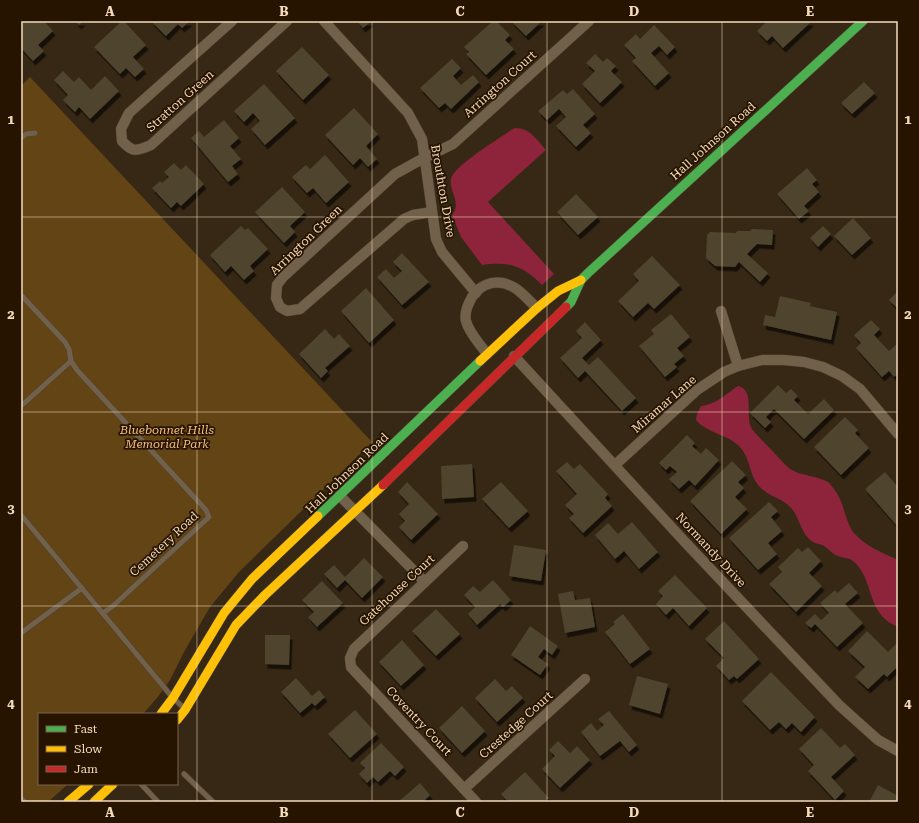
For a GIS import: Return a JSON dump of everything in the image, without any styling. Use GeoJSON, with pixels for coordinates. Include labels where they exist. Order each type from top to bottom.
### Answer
{"type":"FeatureCollection","features":[{"type":"Feature","properties":{"kind":"main road","name":"Hall Johnson Road"},"geometry":{"type":"LineString","coordinates":[[178,719],[185,710],[236,625],[264,595],[355,512],[502,370],[514,356],[570,302],[581,280],[588,273],[863,21]]}},
{"type":"Feature","properties":{"kind":"main road","name":"Hall Johnson Road"},"geometry":{"type":"LineString","coordinates":[[162,713],[173,698],[224,613],[252,579],[487,354],[558,291],[581,280]]}},
{"type":"Feature","properties":{"kind":"main road"},"geometry":{"type":"LineString","coordinates":[[68,802],[88,785]]}},
{"type":"Feature","properties":{"kind":"main road"},"geometry":{"type":"LineString","coordinates":[[94,802],[112,785]]}},
{"type":"Feature","properties":{"kind":"street","name":"Stratton Green"},"geometry":{"type":"LineString","coordinates":[[232,21],[129,113],[121,129],[122,141],[129,149],[138,150],[151,145],[287,21]]}},
{"type":"Feature","properties":{"kind":"street","name":"Brouthton Drive"},"geometry":{"type":"LineString","coordinates":[[324,21],[408,113],[422,139],[436,239],[442,252],[476,292]]}},
{"type":"Feature","properties":{"kind":"street","name":"Arrington Court"},"geometry":{"type":"LineString","coordinates":[[424,158],[453,144],[589,21]]}},
{"type":"Feature","properties":{"kind":"street","name":"Arrington Green"},"geometry":{"type":"LineString","coordinates":[[424,158],[395,174],[283,277],[277,285],[276,298],[280,308],[288,311],[300,309],[404,219],[414,215],[432,212]]}},
{"type":"Feature","properties":{"kind":"street"},"geometry":{"type":"LineString","coordinates":[[487,354],[469,328],[466,320],[468,306],[476,292],[492,282],[504,283],[515,288],[538,308]]}},
{"type":"Feature","properties":{"kind":"street"},"geometry":{"type":"LineString","coordinates":[[721,311],[738,366]]}},
{"type":"Feature","properties":{"kind":"street","name":"Normandy Drive"},"geometry":{"type":"LineString","coordinates":[[514,356],[685,542],[839,705],[878,740],[898,751]]}},
{"type":"Feature","properties":{"kind":"street","name":"Miramar Lane"},"geometry":{"type":"LineString","coordinates":[[615,465],[697,390],[724,372],[738,366],[762,360],[804,362],[823,367],[842,376],[860,389],[896,427]]}},
{"type":"Feature","properties":{"kind":"street"},"geometry":{"type":"LineString","coordinates":[[340,496],[425,582]]}},
{"type":"Feature","properties":{"kind":"street","name":"Gatehouse Court"},"geometry":{"type":"LineString","coordinates":[[350,654],[359,643],[463,546]]}},
{"type":"Feature","properties":{"kind":"street","name":"Coventry Court"},"geometry":{"type":"LineString","coordinates":[[350,654],[351,667],[476,802]]}},
{"type":"Feature","properties":{"kind":"street","name":"Crestedge Court"},"geometry":{"type":"LineString","coordinates":[[464,789],[585,679]]}},
{"type":"Feature","properties":{"kind":"lane"},"geometry":{"type":"LineString","coordinates":[[21,138],[26,134],[35,133]]}},
{"type":"Feature","properties":{"kind":"lane","name":"Cemetery Road"},"geometry":{"type":"LineString","coordinates":[[21,295],[65,342],[69,349],[71,361],[77,370],[206,510],[209,516],[113,606],[103,613]]}},
{"type":"Feature","properties":{"kind":"lane"},"geometry":{"type":"LineString","coordinates":[[21,406],[71,361]]}},
{"type":"Feature","properties":{"kind":"lane"},"geometry":{"type":"LineString","coordinates":[[21,514],[173,698],[185,710]]}},
{"type":"Feature","properties":{"kind":"lane"},"geometry":{"type":"LineString","coordinates":[[21,633],[82,588]]}},
{"type":"Feature","properties":{"kind":"lane"},"geometry":{"type":"LineString","coordinates":[[184,774],[213,802]]}},
{"type":"Feature","properties":{"kind":"lane"},"geometry":{"type":"LineString","coordinates":[[142,785],[158,802]]}},
{"type":"Feature","properties":{"kind":"lane"},"geometry":{"type":"LineString","coordinates":[[21,798],[25,802]]}},
{"type":"Feature","properties":{"kind":"green space","name":"Bluebonnet Hills Memorial Park"},"geometry":{"type":"Polygon","coordinates":[[[30,77],[372,442],[239,572],[210,607],[170,680],[144,713],[38,713],[38,785],[67,785],[48,802],[21,802],[21,86],[30,77]]]}},
{"type":"Feature","properties":{"kind":"shaded area"},"geometry":{"type":"Polygon","coordinates":[[[515,128],[529,132],[546,150],[488,202],[554,274],[542,285],[528,273],[515,266],[500,264],[482,265],[461,237],[452,215],[456,206],[451,184],[453,174],[459,167],[477,153],[515,128]]]}},
{"type":"Feature","properties":{"kind":"shaded area"},"geometry":{"type":"Polygon","coordinates":[[[738,386],[747,393],[750,424],[758,436],[790,469],[819,478],[829,483],[838,494],[848,523],[858,538],[880,552],[898,560],[898,627],[887,621],[880,614],[860,568],[853,561],[834,554],[825,547],[814,543],[809,539],[803,531],[792,509],[756,483],[744,452],[740,447],[730,439],[701,425],[696,420],[701,406],[717,401],[738,386]]]}},
{"type":"Feature","properties":{"kind":"building"},"geometry":{"type":"Polygon","coordinates":[[[21,21],[44,21],[53,31],[38,45],[44,51],[33,61],[21,48],[21,21]]]}},
{"type":"Feature","properties":{"kind":"building"},"geometry":{"type":"Polygon","coordinates":[[[75,21],[83,21],[79,25],[75,21]]]}},
{"type":"Feature","properties":{"kind":"building"},"geometry":{"type":"Polygon","coordinates":[[[122,21],[124,21],[146,45],[133,57],[144,69],[135,77],[126,68],[120,74],[94,47],[122,21]]]}},
{"type":"Feature","properties":{"kind":"building"},"geometry":{"type":"Polygon","coordinates":[[[151,21],[190,21],[182,28],[178,24],[166,36],[151,21]]]}},
{"type":"Feature","properties":{"kind":"building"},"geometry":{"type":"Polygon","coordinates":[[[357,21],[372,21],[363,28],[357,21]]]}},
{"type":"Feature","properties":{"kind":"building"},"geometry":{"type":"Polygon","coordinates":[[[493,21],[496,21],[510,35],[505,40],[514,49],[486,75],[466,54],[469,52],[464,47],[493,21]]]}},
{"type":"Feature","properties":{"kind":"building"},"geometry":{"type":"Polygon","coordinates":[[[511,21],[542,21],[526,36],[511,21]]]}},
{"type":"Feature","properties":{"kind":"building"},"geometry":{"type":"Polygon","coordinates":[[[767,21],[812,21],[783,48],[772,36],[767,41],[757,31],[767,21]]]}},
{"type":"Feature","properties":{"kind":"building"},"geometry":{"type":"Polygon","coordinates":[[[654,25],[675,47],[667,55],[659,46],[651,53],[669,73],[655,86],[632,61],[636,58],[624,45],[636,34],[640,39],[654,25]]]}},
{"type":"Feature","properties":{"kind":"building"},"geometry":{"type":"Polygon","coordinates":[[[302,47],[329,75],[303,100],[276,71],[302,47]]]}},
{"type":"Feature","properties":{"kind":"building"},"geometry":{"type":"Polygon","coordinates":[[[595,54],[603,62],[607,58],[616,66],[611,71],[622,82],[600,103],[582,84],[595,71],[586,63],[595,54]]]}},
{"type":"Feature","properties":{"kind":"building"},"geometry":{"type":"Polygon","coordinates":[[[452,59],[461,68],[453,76],[461,85],[473,75],[479,82],[451,109],[445,103],[439,108],[420,88],[452,59]]]}},
{"type":"Feature","properties":{"kind":"building"},"geometry":{"type":"Polygon","coordinates":[[[63,71],[74,82],[79,77],[91,90],[105,76],[119,91],[90,119],[79,107],[75,112],[63,100],[68,95],[54,80],[63,71]]]}},
{"type":"Feature","properties":{"kind":"building"},"geometry":{"type":"Polygon","coordinates":[[[864,82],[875,93],[852,114],[841,103],[864,82]]]}},
{"type":"Feature","properties":{"kind":"building"},"geometry":{"type":"Polygon","coordinates":[[[264,84],[295,118],[265,145],[251,129],[260,121],[253,113],[244,122],[234,111],[264,84]]]}},
{"type":"Feature","properties":{"kind":"building"},"geometry":{"type":"Polygon","coordinates":[[[573,89],[595,114],[583,125],[591,133],[576,147],[556,126],[566,117],[559,109],[547,120],[538,111],[563,90],[567,94],[573,89]]]}},
{"type":"Feature","properties":{"kind":"building"},"geometry":{"type":"Polygon","coordinates":[[[354,108],[378,134],[366,146],[377,159],[368,167],[360,158],[353,165],[325,135],[354,108]]]}},
{"type":"Feature","properties":{"kind":"building"},"geometry":{"type":"Polygon","coordinates":[[[224,120],[239,138],[230,146],[241,159],[232,166],[238,174],[228,182],[191,138],[199,131],[204,137],[224,120]]]}},
{"type":"Feature","properties":{"kind":"building"},"geometry":{"type":"Polygon","coordinates":[[[325,155],[349,182],[326,203],[313,188],[307,193],[292,177],[306,165],[310,169],[325,155]]]}},
{"type":"Feature","properties":{"kind":"building"},"geometry":{"type":"Polygon","coordinates":[[[174,163],[181,170],[186,165],[204,184],[181,206],[177,202],[171,208],[152,188],[160,181],[162,183],[169,177],[164,172],[174,163]]]}},
{"type":"Feature","properties":{"kind":"building"},"geometry":{"type":"Polygon","coordinates":[[[807,168],[817,180],[812,184],[819,192],[804,206],[809,211],[799,219],[777,194],[807,168]]]}},
{"type":"Feature","properties":{"kind":"building"},"geometry":{"type":"Polygon","coordinates":[[[282,187],[305,212],[290,226],[295,232],[284,243],[255,212],[282,187]]]}},
{"type":"Feature","properties":{"kind":"building"},"geometry":{"type":"Polygon","coordinates":[[[576,194],[598,217],[578,235],[557,212],[576,194]]]}},
{"type":"Feature","properties":{"kind":"building"},"geometry":{"type":"Polygon","coordinates":[[[853,218],[871,238],[852,255],[834,236],[853,218]]]}},
{"type":"Feature","properties":{"kind":"building"},"geometry":{"type":"Polygon","coordinates":[[[241,226],[245,230],[248,228],[268,249],[250,266],[254,271],[244,280],[231,266],[225,272],[210,255],[241,226]]]}},
{"type":"Feature","properties":{"kind":"building"},"geometry":{"type":"Polygon","coordinates":[[[823,226],[831,234],[818,247],[810,238],[823,226]]]}},
{"type":"Feature","properties":{"kind":"building"},"geometry":{"type":"Polygon","coordinates":[[[752,229],[773,230],[772,245],[757,244],[747,254],[768,273],[760,282],[739,262],[735,267],[715,266],[706,258],[707,235],[710,232],[736,233],[737,231],[750,231],[752,229]]]}},
{"type":"Feature","properties":{"kind":"building"},"geometry":{"type":"Polygon","coordinates":[[[402,253],[429,282],[402,305],[377,277],[386,269],[394,278],[402,271],[393,262],[402,253]]]}},
{"type":"Feature","properties":{"kind":"building"},"geometry":{"type":"Polygon","coordinates":[[[652,256],[680,285],[654,309],[648,303],[633,317],[618,301],[639,281],[633,274],[652,256]]]}},
{"type":"Feature","properties":{"kind":"building"},"geometry":{"type":"Polygon","coordinates":[[[366,288],[394,320],[369,343],[341,311],[366,288]]]}},
{"type":"Feature","properties":{"kind":"building"},"geometry":{"type":"Polygon","coordinates":[[[898,291],[898,309],[889,300],[898,291]]]}},
{"type":"Feature","properties":{"kind":"building"},"geometry":{"type":"Polygon","coordinates":[[[780,296],[811,303],[810,306],[837,312],[831,340],[763,325],[765,315],[775,317],[780,296]]]}},
{"type":"Feature","properties":{"kind":"building"},"geometry":{"type":"Polygon","coordinates":[[[671,314],[690,337],[677,348],[684,356],[674,364],[677,367],[665,377],[639,346],[654,334],[651,330],[671,314]]]}},
{"type":"Feature","properties":{"kind":"building"},"geometry":{"type":"Polygon","coordinates":[[[871,320],[880,329],[874,335],[889,351],[898,343],[898,374],[894,377],[889,371],[882,377],[856,348],[861,343],[854,335],[871,320]]]}},
{"type":"Feature","properties":{"kind":"building"},"geometry":{"type":"Polygon","coordinates":[[[585,322],[601,340],[582,358],[589,365],[598,357],[636,398],[622,411],[585,371],[578,378],[560,358],[582,338],[576,331],[585,322]]]}},
{"type":"Feature","properties":{"kind":"building"},"geometry":{"type":"Polygon","coordinates":[[[325,329],[334,339],[339,334],[350,346],[325,368],[328,371],[321,378],[299,354],[325,329]]]}},
{"type":"Feature","properties":{"kind":"building"},"geometry":{"type":"Polygon","coordinates":[[[778,385],[786,393],[791,389],[798,396],[794,400],[808,414],[824,399],[834,410],[804,439],[774,409],[766,417],[771,422],[765,428],[750,413],[778,385]]]}},
{"type":"Feature","properties":{"kind":"building"},"geometry":{"type":"Polygon","coordinates":[[[845,417],[858,430],[855,433],[869,448],[841,475],[814,447],[845,417]]]}},
{"type":"Feature","properties":{"kind":"building"},"geometry":{"type":"Polygon","coordinates":[[[687,435],[695,443],[692,446],[701,454],[706,448],[719,460],[695,486],[689,480],[679,489],[669,479],[677,472],[670,466],[666,470],[659,463],[687,435]]]}},
{"type":"Feature","properties":{"kind":"building"},"geometry":{"type":"Polygon","coordinates":[[[732,461],[746,475],[738,482],[744,488],[735,497],[747,509],[721,534],[690,501],[732,461]]]}},
{"type":"Feature","properties":{"kind":"building"},"geometry":{"type":"Polygon","coordinates":[[[567,462],[574,469],[580,464],[608,494],[605,498],[612,506],[583,533],[569,518],[574,514],[565,505],[577,494],[556,471],[567,462]]]}},
{"type":"Feature","properties":{"kind":"building"},"geometry":{"type":"Polygon","coordinates":[[[472,464],[474,497],[442,499],[441,466],[472,464]]]}},
{"type":"Feature","properties":{"kind":"building"},"geometry":{"type":"Polygon","coordinates":[[[885,472],[898,487],[898,527],[865,489],[885,472]]]}},
{"type":"Feature","properties":{"kind":"building"},"geometry":{"type":"Polygon","coordinates":[[[407,482],[438,514],[411,540],[399,527],[405,521],[399,514],[409,504],[398,492],[407,482]]]}},
{"type":"Feature","properties":{"kind":"building"},"geometry":{"type":"Polygon","coordinates":[[[501,482],[528,511],[509,528],[482,499],[501,482]]]}},
{"type":"Feature","properties":{"kind":"building"},"geometry":{"type":"Polygon","coordinates":[[[769,502],[778,511],[771,517],[782,531],[768,543],[777,554],[758,570],[729,538],[769,502]]]}},
{"type":"Feature","properties":{"kind":"building"},"geometry":{"type":"Polygon","coordinates":[[[632,522],[658,552],[639,569],[624,551],[615,559],[595,535],[608,523],[618,534],[632,522]]]}},
{"type":"Feature","properties":{"kind":"building"},"geometry":{"type":"Polygon","coordinates":[[[514,545],[546,550],[541,581],[509,576],[514,545]]]}},
{"type":"Feature","properties":{"kind":"building"},"geometry":{"type":"Polygon","coordinates":[[[808,547],[821,561],[809,573],[822,586],[796,612],[769,584],[782,572],[778,567],[798,548],[802,552],[808,547]]]}},
{"type":"Feature","properties":{"kind":"building"},"geometry":{"type":"Polygon","coordinates":[[[364,558],[383,577],[362,598],[345,580],[337,588],[324,574],[334,565],[345,577],[364,558]]]}},
{"type":"Feature","properties":{"kind":"building"},"geometry":{"type":"Polygon","coordinates":[[[675,575],[707,608],[689,626],[673,608],[666,615],[656,604],[663,596],[658,591],[675,575]]]}},
{"type":"Feature","properties":{"kind":"building"},"geometry":{"type":"Polygon","coordinates":[[[493,580],[511,600],[503,607],[500,604],[477,625],[468,614],[475,607],[464,595],[473,586],[480,592],[493,580]]]}},
{"type":"Feature","properties":{"kind":"building"},"geometry":{"type":"Polygon","coordinates":[[[322,581],[343,603],[317,627],[308,617],[314,612],[302,600],[322,581]]]}},
{"type":"Feature","properties":{"kind":"building"},"geometry":{"type":"Polygon","coordinates":[[[849,583],[858,593],[845,604],[863,623],[837,647],[815,624],[811,628],[805,623],[815,614],[821,620],[829,613],[820,603],[835,590],[837,593],[849,583]]]}},
{"type":"Feature","properties":{"kind":"building"},"geometry":{"type":"Polygon","coordinates":[[[573,591],[575,600],[590,598],[595,627],[565,633],[558,594],[573,591]]]}},
{"type":"Feature","properties":{"kind":"building"},"geometry":{"type":"Polygon","coordinates":[[[436,609],[460,634],[436,656],[412,631],[436,609]]]}},
{"type":"Feature","properties":{"kind":"building"},"geometry":{"type":"Polygon","coordinates":[[[623,614],[650,649],[630,664],[605,632],[615,624],[613,622],[623,614]]]}},
{"type":"Feature","properties":{"kind":"building"},"geometry":{"type":"Polygon","coordinates":[[[724,621],[759,659],[737,679],[734,676],[729,680],[716,666],[724,658],[705,639],[724,621]]]}},
{"type":"Feature","properties":{"kind":"building"},"geometry":{"type":"Polygon","coordinates":[[[530,626],[558,646],[552,655],[544,649],[538,657],[548,664],[540,675],[511,655],[530,626]]]}},
{"type":"Feature","properties":{"kind":"building"},"geometry":{"type":"Polygon","coordinates":[[[867,631],[888,652],[898,642],[898,666],[887,677],[884,674],[868,689],[855,677],[865,667],[848,651],[867,631]]]}},
{"type":"Feature","properties":{"kind":"building"},"geometry":{"type":"Polygon","coordinates":[[[265,635],[290,635],[289,665],[265,664],[265,635]]]}},
{"type":"Feature","properties":{"kind":"building"},"geometry":{"type":"Polygon","coordinates":[[[402,640],[424,665],[401,686],[379,662],[402,640]]]}},
{"type":"Feature","properties":{"kind":"building"},"geometry":{"type":"Polygon","coordinates":[[[771,672],[815,717],[801,732],[792,723],[786,729],[779,722],[770,730],[742,701],[771,672]]]}},
{"type":"Feature","properties":{"kind":"building"},"geometry":{"type":"Polygon","coordinates":[[[637,676],[668,684],[660,714],[629,705],[637,676]]]}},
{"type":"Feature","properties":{"kind":"building"},"geometry":{"type":"Polygon","coordinates":[[[296,678],[312,696],[319,690],[325,697],[315,706],[312,703],[300,713],[281,692],[296,678]]]}},
{"type":"Feature","properties":{"kind":"building"},"geometry":{"type":"Polygon","coordinates":[[[495,679],[506,691],[512,686],[523,698],[497,722],[475,698],[495,679]]]}},
{"type":"Feature","properties":{"kind":"building"},"geometry":{"type":"Polygon","coordinates":[[[462,706],[485,731],[462,753],[439,728],[462,706]]]}},
{"type":"Feature","properties":{"kind":"building"},"geometry":{"type":"Polygon","coordinates":[[[355,710],[377,734],[350,758],[328,734],[355,710]]]}},
{"type":"Feature","properties":{"kind":"building"},"geometry":{"type":"Polygon","coordinates":[[[609,711],[637,745],[629,752],[620,741],[600,756],[581,732],[591,723],[597,731],[604,725],[598,719],[609,711]]]}},
{"type":"Feature","properties":{"kind":"building"},"geometry":{"type":"Polygon","coordinates":[[[821,728],[840,748],[845,744],[855,755],[831,777],[844,791],[835,800],[808,771],[814,765],[799,749],[821,728]]]}},
{"type":"Feature","properties":{"kind":"building"},"geometry":{"type":"Polygon","coordinates":[[[558,741],[570,753],[577,746],[590,760],[560,788],[542,769],[555,756],[549,750],[558,741]]]}},
{"type":"Feature","properties":{"kind":"building"},"geometry":{"type":"Polygon","coordinates":[[[381,743],[404,767],[395,776],[390,771],[378,782],[373,777],[367,783],[359,774],[365,768],[360,763],[381,743]]]}},
{"type":"Feature","properties":{"kind":"building"},"geometry":{"type":"Polygon","coordinates":[[[525,772],[549,798],[544,802],[508,802],[501,794],[525,772]]]}},
{"type":"Feature","properties":{"kind":"building"},"geometry":{"type":"Polygon","coordinates":[[[420,783],[430,795],[424,801],[426,802],[398,802],[420,783]]]}},
{"type":"Feature","properties":{"kind":"building"},"geometry":{"type":"Polygon","coordinates":[[[878,785],[898,796],[898,802],[869,802],[878,785]]]}},
{"type":"Feature","properties":{"kind":"traffic: fast"},"geometry":{"type":"LineString","coordinates":[[566,307],[571,302],[581,280],[588,273],[863,21]]}},
{"type":"Feature","properties":{"kind":"traffic: fast"},"geometry":{"type":"LineString","coordinates":[[318,516],[480,361]]}},
{"type":"Feature","properties":{"kind":"traffic: slow"},"geometry":{"type":"LineString","coordinates":[[480,361],[537,308],[558,291],[581,280]]}},
{"type":"Feature","properties":{"kind":"traffic: slow"},"geometry":{"type":"LineString","coordinates":[[178,719],[185,710],[236,625],[265,595],[383,485]]}},
{"type":"Feature","properties":{"kind":"traffic: slow"},"geometry":{"type":"LineString","coordinates":[[162,713],[173,698],[224,613],[252,579],[318,516]]}},
{"type":"Feature","properties":{"kind":"traffic: slow"},"geometry":{"type":"LineString","coordinates":[[68,802],[88,785]]}},
{"type":"Feature","properties":{"kind":"traffic: slow"},"geometry":{"type":"LineString","coordinates":[[94,802],[112,785]]}},
{"type":"Feature","properties":{"kind":"traffic: jam"},"geometry":{"type":"LineString","coordinates":[[383,485],[566,307]]}}]}
